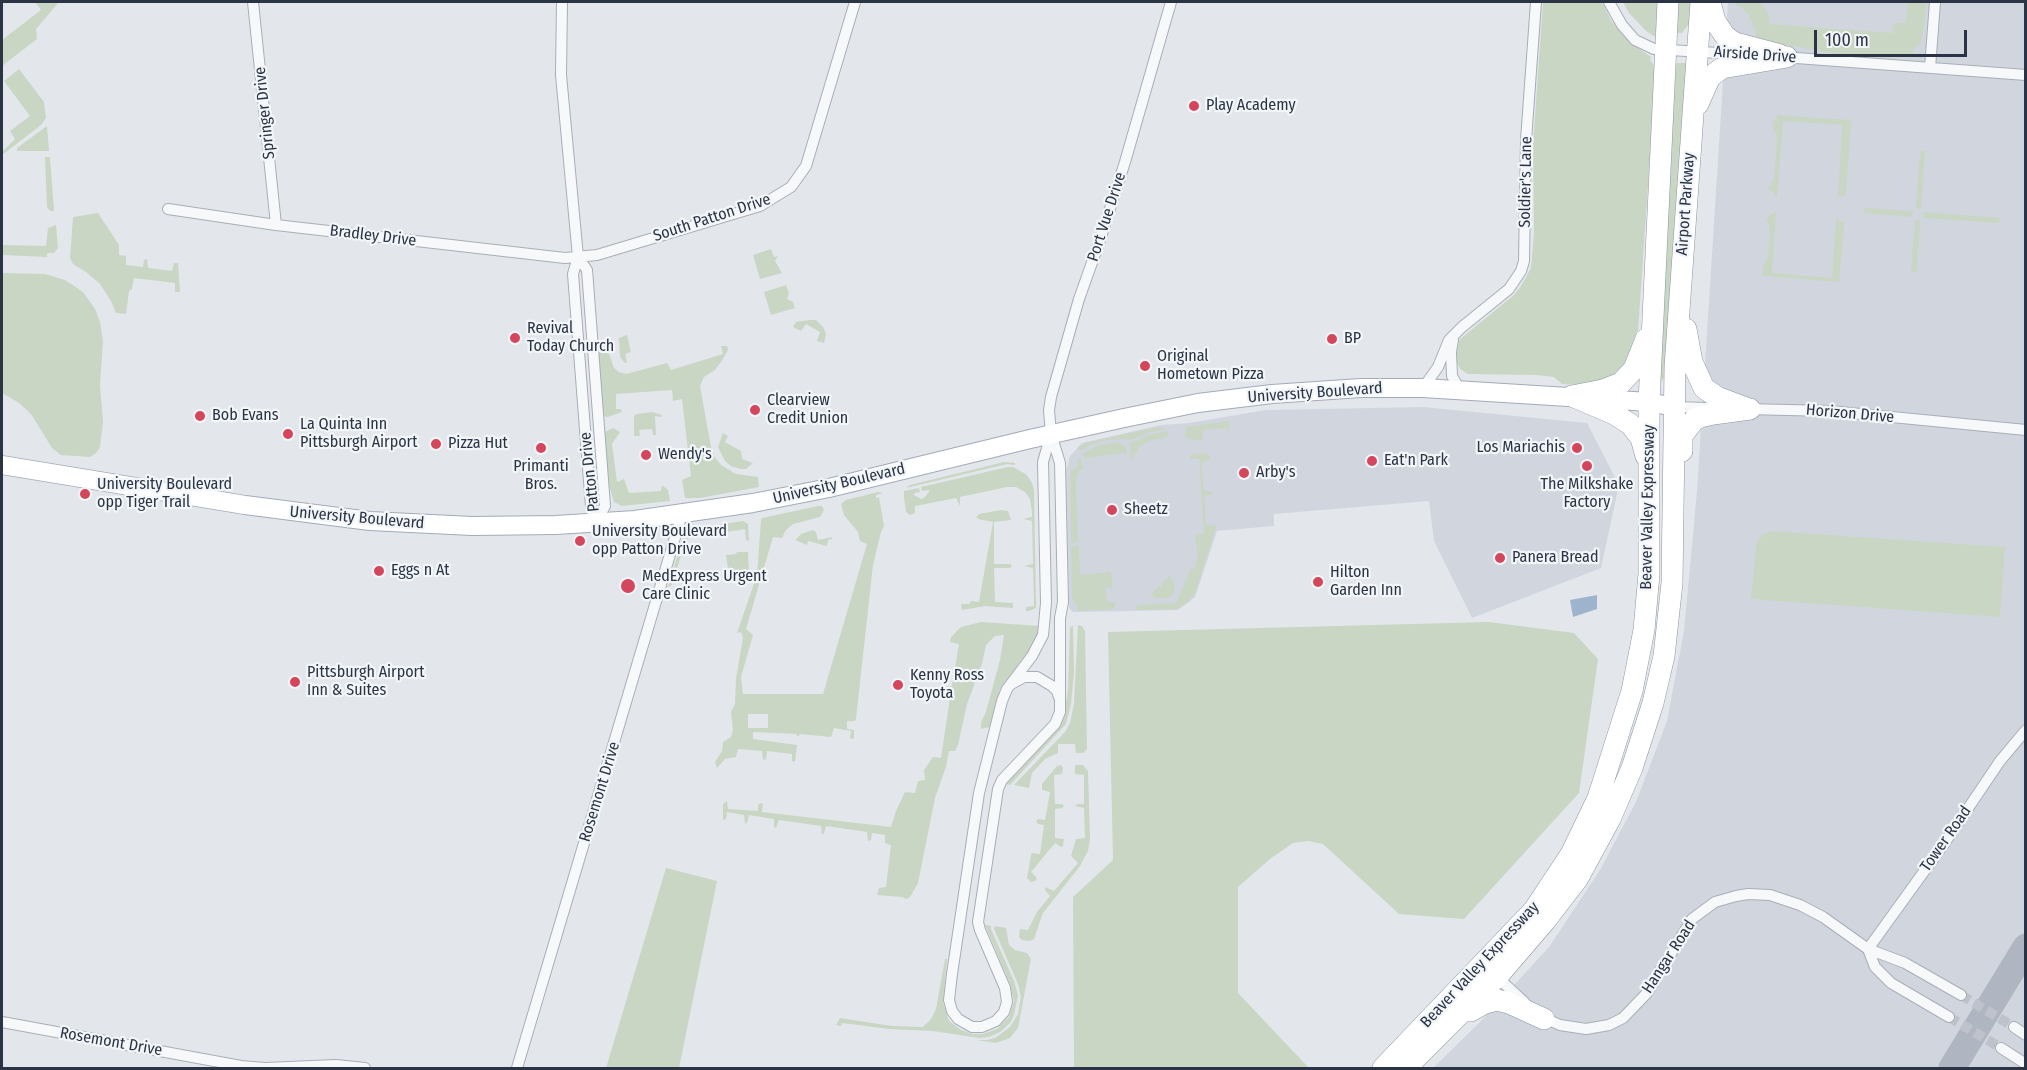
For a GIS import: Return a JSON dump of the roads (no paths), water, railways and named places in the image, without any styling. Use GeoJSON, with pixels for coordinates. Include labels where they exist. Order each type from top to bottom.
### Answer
{"type":"FeatureCollection","features":[{"type":"Feature","properties":{"kind":"highway","name":"Airport Parkway"},"geometry":{"type":"LineString","coordinates":[[1649,402],[1668,2]]}},
{"type":"Feature","properties":{"kind":"highway","name":"Airport Parkway"},"geometry":{"type":"LineString","coordinates":[[1674,406],[1701,2]]}},
{"type":"Feature","properties":{"kind":"highway"},"geometry":{"type":"LineString","coordinates":[[1710,2],[1715,21],[1725,36],[1735,43],[1787,57]]}},
{"type":"Feature","properties":{"kind":"highway"},"geometry":{"type":"LineString","coordinates":[[1692,115],[1710,77],[1722,68],[1787,57]]}},
{"type":"Feature","properties":{"kind":"highway"},"geometry":{"type":"LineString","coordinates":[[1680,296],[1692,362],[1704,388],[1717,397],[1750,409]]}},
{"type":"Feature","properties":{"kind":"highway"},"geometry":{"type":"LineString","coordinates":[[1572,396],[1613,387],[1628,376],[1639,359],[1654,316]]}},
{"type":"Feature","properties":{"kind":"highway"},"geometry":{"type":"LineString","coordinates":[[1572,396],[1614,414],[1630,424],[1644,444],[1650,478]]}},
{"type":"Feature","properties":{"kind":"highway","name":"Beaver Valley Expressway"},"geometry":{"type":"LineString","coordinates":[[1406,1068],[1457,1018],[1534,910],[1571,854],[1598,798],[1624,720],[1642,640],[1649,574],[1649,402]]}},
{"type":"Feature","properties":{"kind":"highway","name":"Beaver Valley Expressway"},"geometry":{"type":"LineString","coordinates":[[1383,1068],[1545,921],[1578,878],[1610,819],[1632,768],[1653,703],[1664,656],[1672,583],[1674,406]]}},
{"type":"Feature","properties":{"kind":"highway"},"geometry":{"type":"LineString","coordinates":[[1673,514],[1681,504],[1682,436],[1688,425],[1700,417],[1750,409]]}},
{"type":"Feature","properties":{"kind":"highway"},"geometry":{"type":"LineString","coordinates":[[1457,1018],[1485,1003],[1497,1000],[1544,1019]]}},
{"type":"Feature","properties":{"kind":"main road","name":"University Boulevard"},"geometry":{"type":"LineString","coordinates":[[2,465],[270,509],[370,521],[472,526],[596,524],[753,503],[829,488],[1051,434],[1198,404],[1272,394],[1356,388],[1423,388],[1572,396],[1674,406]]}},
{"type":"Feature","properties":{"kind":"street","name":"Springer Drive"},"geometry":{"type":"LineString","coordinates":[[253,2],[276,225]]}},
{"type":"Feature","properties":{"kind":"street","name":"Patton Drive"},"geometry":{"type":"LineString","coordinates":[[562,2],[561,75],[578,257],[587,270],[605,506],[596,524]]}},
{"type":"Feature","properties":{"kind":"street","name":"South Patton Drive"},"geometry":{"type":"LineString","coordinates":[[578,257],[597,255],[760,206],[791,187],[802,173],[810,155],[855,2]]}},
{"type":"Feature","properties":{"kind":"street","name":"Port Vue Drive"},"geometry":{"type":"LineString","coordinates":[[1051,434],[1049,410],[1053,388],[1079,299],[1125,162],[1171,2]]}},
{"type":"Feature","properties":{"kind":"street","name":"Soldier's Lane"},"geometry":{"type":"LineString","coordinates":[[1423,388],[1438,367],[1446,346],[1455,334],[1509,289],[1521,271],[1524,261],[1526,140],[1536,2]]}},
{"type":"Feature","properties":{"kind":"street","name":"Airside Drive"},"geometry":{"type":"LineString","coordinates":[[1609,2],[1622,25],[1635,40],[1654,49],[2025,75]]}},
{"type":"Feature","properties":{"kind":"street"},"geometry":{"type":"LineString","coordinates":[[1930,68],[1935,2]]}},
{"type":"Feature","properties":{"kind":"street","name":"Bradley Drive"},"geometry":{"type":"LineString","coordinates":[[168,209],[276,225],[554,258],[578,257]]}},
{"type":"Feature","properties":{"kind":"street"},"geometry":{"type":"LineString","coordinates":[[1455,334],[1451,352],[1452,376],[1460,390]]}},
{"type":"Feature","properties":{"kind":"street","name":"Horizon Drive"},"geometry":{"type":"LineString","coordinates":[[1674,406],[1830,411],[2025,430]]}},
{"type":"Feature","properties":{"kind":"street"},"geometry":{"type":"LineString","coordinates":[[1051,434],[1060,463],[1063,602],[1060,618],[1060,712],[1055,724],[1002,780],[998,789],[978,922],[1005,988],[1007,1002],[1004,1012],[996,1021],[982,1028],[972,1027],[962,1023],[954,1015],[949,995],[979,793],[1002,701],[1043,635],[1046,603],[1043,462],[1051,434]]}},
{"type":"Feature","properties":{"kind":"street","name":"Rosemont Drive"},"geometry":{"type":"LineString","coordinates":[[517,1068],[682,514]]}},
{"type":"Feature","properties":{"kind":"street"},"geometry":{"type":"LineString","coordinates":[[1010,685],[1024,677],[1037,677],[1052,686],[1057,691],[1060,700]]}},
{"type":"Feature","properties":{"kind":"street","name":"Tower Road"},"geometry":{"type":"LineString","coordinates":[[1868,949],[2000,761],[2025,730]]}},
{"type":"Feature","properties":{"kind":"street","name":"Hangar Road"},"geometry":{"type":"LineString","coordinates":[[1490,971],[1544,1019],[1569,1027],[1587,1029],[1609,1025],[1623,1018],[1647,993],[1692,919],[1715,902],[1736,896],[1770,896],[1800,905],[1823,917],[1868,949],[1905,963],[1961,995]]}},
{"type":"Feature","properties":{"kind":"street","name":"Hangar Road"},"geometry":{"type":"LineString","coordinates":[[1868,949],[1875,967],[1891,982],[1949,1017]]}},
{"type":"Feature","properties":{"kind":"street","name":"Rosemont Drive"},"geometry":{"type":"LineString","coordinates":[[2,1022],[241,1066],[265,1068],[336,1065],[365,1068]]}},
{"type":"Feature","properties":{"kind":"street"},"geometry":{"type":"LineString","coordinates":[[2014,1027],[2025,1035]]}},
{"type":"Feature","properties":{"kind":"street"},"geometry":{"type":"LineString","coordinates":[[2001,1048],[2025,1064]]}},
{"type":"Feature","properties":{"kind":"water"},"geometry":{"type":"Polygon","coordinates":[[[1597,595],[1597,609],[1573,617],[1570,600],[1597,595]]]}},
{"type":"Feature","properties":{"kind":"tunnel"},"geometry":{"type":"LineString","coordinates":[[1961,995],[2014,1027]]}},
{"type":"Feature","properties":{"kind":"tunnel"},"geometry":{"type":"LineString","coordinates":[[1949,1017],[2001,1048]]}},
{"type":"Feature","properties":{"kind":"place","name":"Play Academy"},"geometry":{"type":"Point","coordinates":[1194,106]}},
{"type":"Feature","properties":{"kind":"place","name":"Revival Today Church"},"geometry":{"type":"Point","coordinates":[515,338]}},
{"type":"Feature","properties":{"kind":"place","name":"BP"},"geometry":{"type":"Point","coordinates":[1332,339]}},
{"type":"Feature","properties":{"kind":"place","name":"Original Hometown Pizza"},"geometry":{"type":"Point","coordinates":[1145,366]}},
{"type":"Feature","properties":{"kind":"place","name":"Clearview Credit Union"},"geometry":{"type":"Point","coordinates":[755,410]}},
{"type":"Feature","properties":{"kind":"place","name":"Bob Evans"},"geometry":{"type":"Point","coordinates":[200,416]}},
{"type":"Feature","properties":{"kind":"place","name":"La Quinta Inn Pittsburgh Airport"},"geometry":{"type":"Point","coordinates":[288,434]}},
{"type":"Feature","properties":{"kind":"place","name":"Pizza Hut"},"geometry":{"type":"Point","coordinates":[436,444]}},
{"type":"Feature","properties":{"kind":"place","name":"Primanti Bros."},"geometry":{"type":"Point","coordinates":[541,448]}},
{"type":"Feature","properties":{"kind":"place","name":"Los Mariachis"},"geometry":{"type":"Point","coordinates":[1577,448]}},
{"type":"Feature","properties":{"kind":"place","name":"Wendy's"},"geometry":{"type":"Point","coordinates":[646,455]}},
{"type":"Feature","properties":{"kind":"place","name":"Eat'n Park"},"geometry":{"type":"Point","coordinates":[1372,461]}},
{"type":"Feature","properties":{"kind":"place","name":"The Milkshake Factory"},"geometry":{"type":"Point","coordinates":[1587,466]}},
{"type":"Feature","properties":{"kind":"place","name":"Arby's"},"geometry":{"type":"Point","coordinates":[1244,473]}},
{"type":"Feature","properties":{"kind":"place","name":"University Boulevard opp Tiger Trail"},"geometry":{"type":"Point","coordinates":[85,494]}},
{"type":"Feature","properties":{"kind":"place","name":"Sheetz"},"geometry":{"type":"Point","coordinates":[1112,510]}},
{"type":"Feature","properties":{"kind":"place","name":"University Boulevard opp Patton Drive"},"geometry":{"type":"Point","coordinates":[580,541]}},
{"type":"Feature","properties":{"kind":"place","name":"Panera Bread"},"geometry":{"type":"Point","coordinates":[1500,558]}},
{"type":"Feature","properties":{"kind":"place","name":"Eggs n At"},"geometry":{"type":"Point","coordinates":[379,571]}},
{"type":"Feature","properties":{"kind":"place","name":"Hilton Garden Inn"},"geometry":{"type":"Point","coordinates":[1318,582]}},
{"type":"Feature","properties":{"kind":"place","name":"MedExpress Urgent Care Clinic"},"geometry":{"type":"Point","coordinates":[628,586]}},
{"type":"Feature","properties":{"kind":"place","name":"Pittsburgh Airport Inn & Suites"},"geometry":{"type":"Point","coordinates":[295,682]}},
{"type":"Feature","properties":{"kind":"place","name":"Kenny Ross Toyota"},"geometry":{"type":"Point","coordinates":[898,685]}}]}
